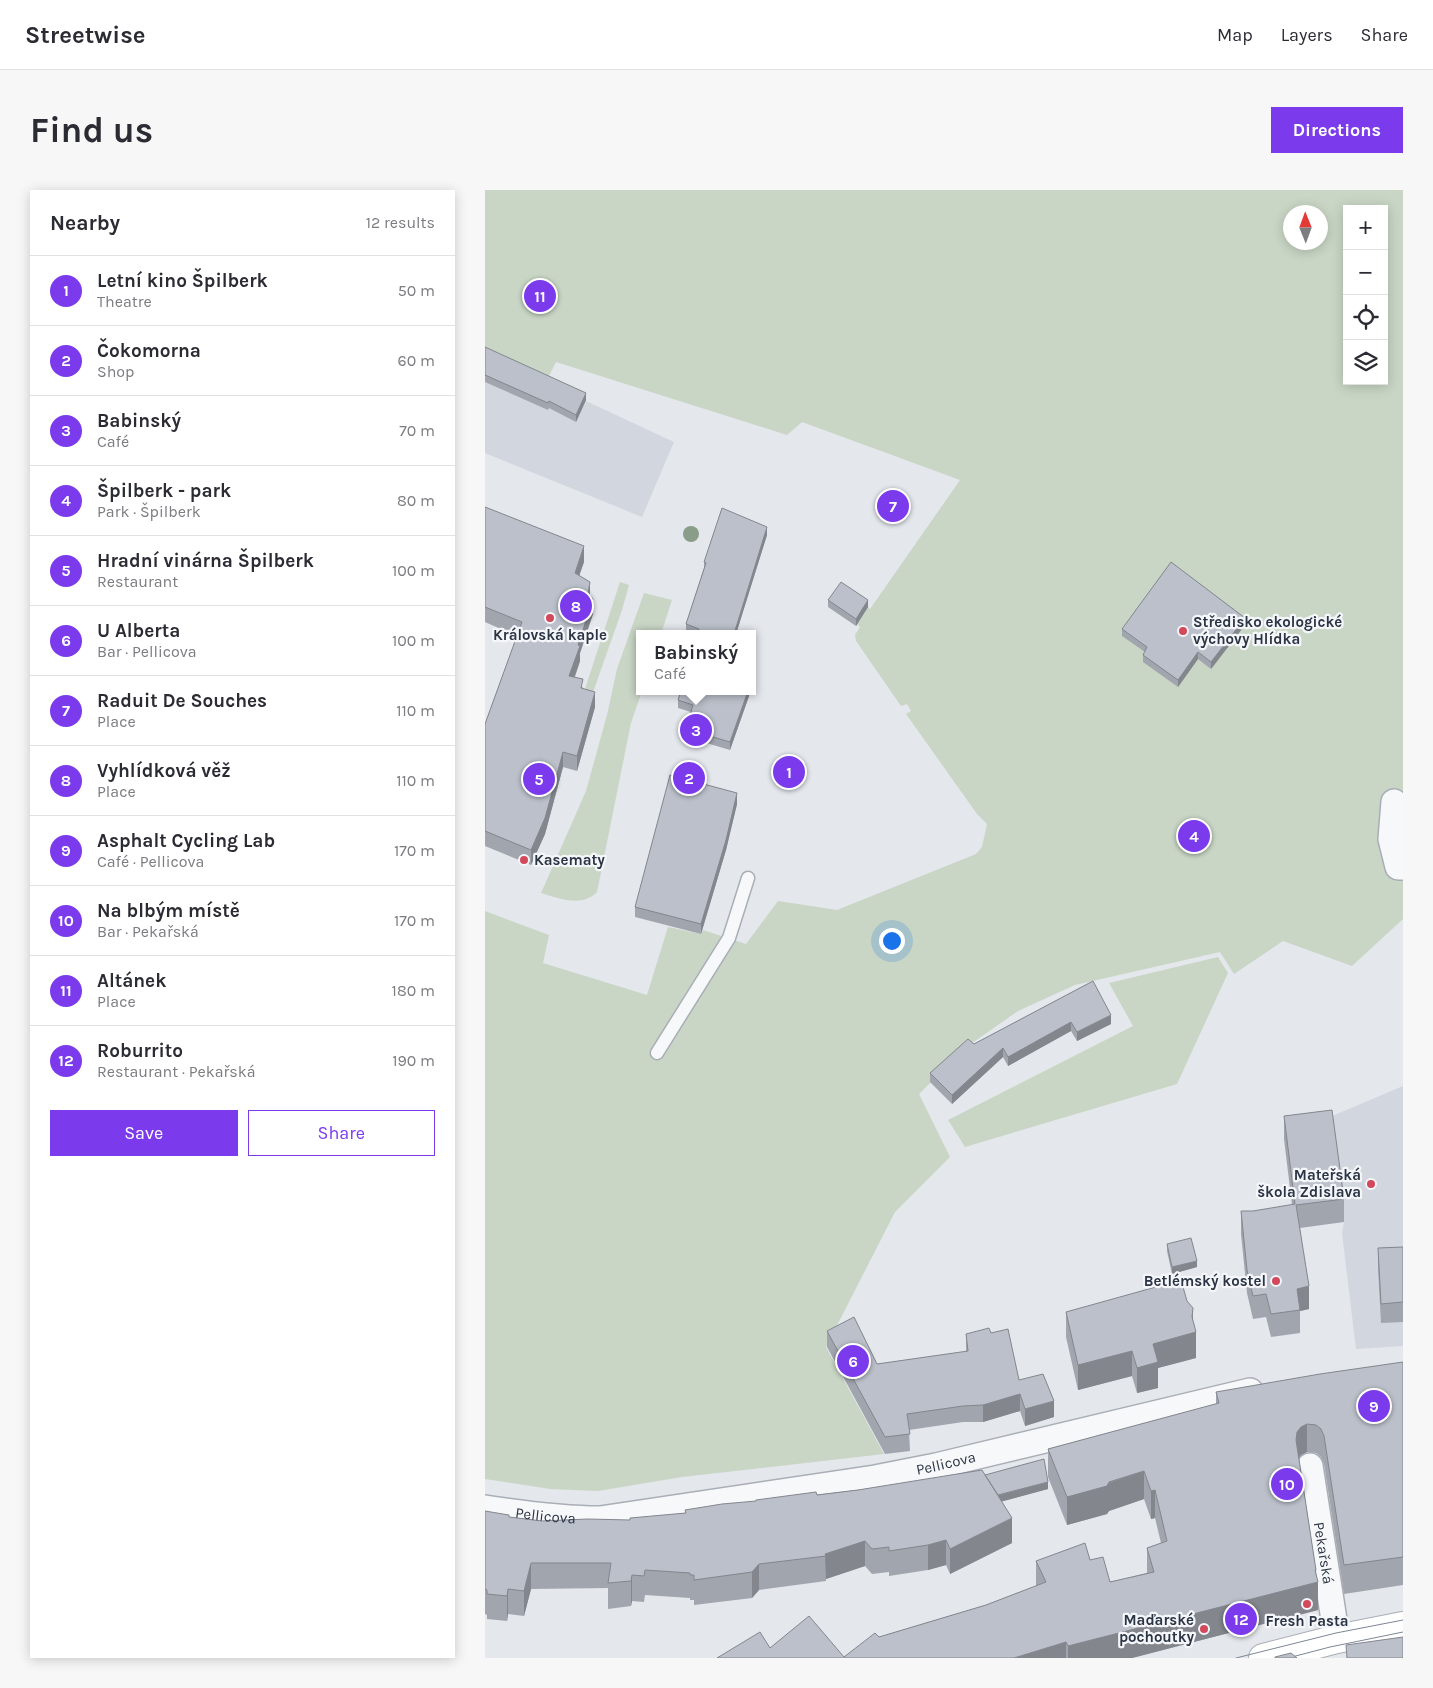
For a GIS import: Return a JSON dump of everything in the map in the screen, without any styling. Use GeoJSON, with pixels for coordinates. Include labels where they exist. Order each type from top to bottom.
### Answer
{"type":"FeatureCollection","features":[{"type":"Feature","properties":{"kind":"street"},"geometry":{"type":"LineString","coordinates":[[1394,802],[1391,840],[1400,867]]}},
{"type":"Feature","properties":{"kind":"street","name":"Pellicova"},"geometry":{"type":"LineString","coordinates":[[485,1508],[541,1517],[600,1519],[875,1478],[946,1464],[1275,1385]]}},
{"type":"Feature","properties":{"kind":"street","name":"Pekařská"},"geometry":{"type":"LineString","coordinates":[[1310,1466],[1337,1639]]}},
{"type":"Feature","properties":{"kind":"street"},"geometry":{"type":"LineString","coordinates":[[1263,1658],[1337,1639],[1403,1626]]}},
{"type":"Feature","properties":{"kind":"lane"},"geometry":{"type":"LineString","coordinates":[[657,1053],[729,938],[748,878]]}},
{"type":"Feature","properties":{"kind":"shaded area"},"geometry":{"type":"Polygon","coordinates":[[[485,354],[674,442],[642,517],[485,453],[485,354]]]}},
{"type":"Feature","properties":{"kind":"shaded area","name":"Mateřská škola Zdislava"},"geometry":{"type":"Polygon","coordinates":[[[1403,1086],[1403,1346],[1356,1349],[1342,1233],[1344,1222],[1330,1117],[1403,1086]]]}},
{"type":"Feature","properties":{"kind":"green space"},"geometry":{"type":"Polygon","coordinates":[[[485,190],[1403,190],[1403,919],[1352,966],[1283,941],[1234,974],[1220,952],[1075,985],[1018,1011],[968,1046],[919,1094],[950,1157],[895,1212],[826,1347],[884,1454],[682,1477],[598,1491],[550,1489],[485,1479],[485,911],[549,935],[543,963],[647,995],[668,927],[701,934],[703,930],[746,944],[778,901],[837,910],[976,854],[982,847],[987,824],[977,814],[906,714],[911,711],[907,704],[901,706],[856,641],[855,635],[860,627],[857,624],[868,607],[870,609],[960,480],[802,422],[787,435],[556,362],[546,382],[485,354],[485,190]]]}},
{"type":"Feature","properties":{"kind":"green space"},"geometry":{"type":"Polygon","coordinates":[[[620,582],[629,585],[591,698],[583,695],[620,582]]]}},
{"type":"Feature","properties":{"kind":"green space"},"geometry":{"type":"Polygon","coordinates":[[[644,593],[672,600],[662,630],[636,630],[636,695],[641,695],[631,723],[597,892],[591,897],[577,901],[541,893],[586,791],[607,715],[617,669],[644,593]]]}},
{"type":"Feature","properties":{"kind":"green space"},"geometry":{"type":"Polygon","coordinates":[[[1218,957],[1228,973],[1177,1084],[965,1147],[948,1120],[1133,1026],[1109,983],[1218,957]]]}},
{"type":"Feature","properties":{"kind":"building"},"geometry":{"type":"Polygon","coordinates":[[[485,347],[586,393],[576,415],[549,401],[548,403],[485,375],[485,347]]]}},
{"type":"Feature","properties":{"kind":"building"},"geometry":{"type":"Polygon","coordinates":[[[485,507],[584,546],[575,573],[590,582],[588,593],[593,599],[578,645],[580,646],[569,676],[583,679],[581,688],[595,692],[577,756],[563,752],[545,818],[531,850],[485,831],[485,724],[522,622],[485,607],[485,507]]]}},
{"type":"Feature","properties":{"kind":"building"},"geometry":{"type":"Polygon","coordinates":[[[722,508],[767,527],[735,630],[699,630],[686,624],[706,563],[704,562],[722,508]]]}},
{"type":"Feature","properties":{"kind":"building","name":"Středisko ekologické výchovy Hlídka"},"geometry":{"type":"Polygon","coordinates":[[[1171,562],[1245,618],[1211,662],[1198,652],[1178,680],[1143,655],[1147,647],[1122,629],[1171,562]]]}},
{"type":"Feature","properties":{"kind":"building"},"geometry":{"type":"Polygon","coordinates":[[[841,582],[868,600],[856,619],[828,600],[841,582]]]}},
{"type":"Feature","properties":{"kind":"building"},"geometry":{"type":"Polygon","coordinates":[[[680,695],[747,695],[730,742],[686,729],[693,705],[678,700],[680,695]]]}},
{"type":"Feature","properties":{"kind":"building"},"geometry":{"type":"Polygon","coordinates":[[[670,775],[737,793],[726,840],[701,924],[635,907],[670,775]]]}},
{"type":"Feature","properties":{"kind":"building"},"geometry":{"type":"Polygon","coordinates":[[[1093,981],[1111,1015],[1077,1032],[1071,1022],[1008,1057],[1003,1048],[952,1095],[930,1073],[968,1039],[974,1044],[1093,981]]]}},
{"type":"Feature","properties":{"kind":"building"},"geometry":{"type":"Polygon","coordinates":[[[1332,1110],[1344,1199],[1296,1205],[1309,1286],[1297,1289],[1300,1310],[1271,1314],[1266,1294],[1253,1296],[1247,1270],[1241,1211],[1253,1211],[1295,1204],[1284,1116],[1332,1110]]]}},
{"type":"Feature","properties":{"kind":"building"},"geometry":{"type":"Polygon","coordinates":[[[1191,1238],[1197,1261],[1172,1267],[1167,1244],[1191,1238]]]}},
{"type":"Feature","properties":{"kind":"building"},"geometry":{"type":"Polygon","coordinates":[[[1403,1247],[1403,1302],[1381,1304],[1378,1248],[1403,1247]]]}},
{"type":"Feature","properties":{"kind":"building"},"geometry":{"type":"Polygon","coordinates":[[[1181,1280],[1187,1301],[1193,1308],[1192,1317],[1196,1332],[1153,1344],[1158,1362],[1137,1368],[1132,1351],[1078,1365],[1066,1312],[1181,1280]]]}},
{"type":"Feature","properties":{"kind":"building"},"geometry":{"type":"Polygon","coordinates":[[[854,1317],[877,1364],[968,1351],[966,1334],[989,1328],[991,1333],[1008,1329],[1019,1380],[1043,1374],[1054,1401],[1025,1409],[1020,1394],[983,1405],[907,1414],[910,1434],[885,1437],[827,1331],[854,1317]]]}},
{"type":"Feature","properties":{"kind":"building"},"geometry":{"type":"Polygon","coordinates":[[[1403,1362],[1403,1557],[1344,1565],[1324,1436],[1321,1429],[1316,1425],[1307,1424],[1297,1432],[1296,1440],[1318,1582],[1068,1646],[1066,1642],[1014,1658],[717,1658],[760,1632],[770,1648],[809,1616],[844,1657],[875,1633],[879,1637],[986,1605],[1046,1582],[1036,1561],[1085,1543],[1090,1560],[1103,1557],[1110,1582],[1154,1572],[1147,1548],[1167,1541],[1155,1490],[1151,1491],[1144,1471],[1109,1482],[1107,1486],[1067,1497],[1048,1449],[1219,1403],[1216,1392],[1403,1362]]]}},
{"type":"Feature","properties":{"kind":"building"},"geometry":{"type":"Polygon","coordinates":[[[1044,1459],[1048,1482],[998,1495],[985,1475],[1044,1459]]]}},
{"type":"Feature","properties":{"kind":"building"},"geometry":{"type":"Polygon","coordinates":[[[982,1470],[1012,1518],[950,1549],[946,1540],[889,1551],[889,1547],[872,1549],[865,1541],[825,1554],[826,1556],[759,1564],[752,1572],[694,1580],[694,1575],[690,1575],[690,1573],[645,1570],[644,1576],[632,1575],[631,1581],[608,1583],[611,1563],[531,1563],[524,1591],[508,1589],[507,1596],[487,1594],[485,1589],[485,1511],[509,1515],[509,1517],[542,1521],[630,1520],[630,1518],[686,1513],[685,1510],[722,1504],[816,1492],[817,1495],[858,1490],[982,1470]]]}},
{"type":"Feature","properties":{"kind":"building"},"geometry":{"type":"Polygon","coordinates":[[[1403,1637],[1403,1658],[1347,1658],[1346,1645],[1403,1637]]]}},
{"type":"Feature","properties":{"kind":"building"},"geometry":{"type":"Polygon","coordinates":[[[1291,1653],[1297,1658],[1275,1658],[1275,1657],[1291,1653]]]}},
{"type":"Feature","properties":{"kind":"tram line"},"geometry":{"type":"LineString","coordinates":[[1236,1658],[1336,1633],[1403,1620]]}},
{"type":"Feature","properties":{"kind":"tram line"},"geometry":{"type":"LineString","coordinates":[[1288,1658],[1403,1632]]}},
{"type":"Feature","properties":{"kind":"place","name":"Altánek"},"geometry":{"type":"Point","coordinates":[540,296]}},
{"type":"Feature","properties":{"kind":"place","name":"Raduit De Souches"},"geometry":{"type":"Point","coordinates":[893,506]}},
{"type":"Feature","properties":{"kind":"place","name":"Vyhlídková věž"},"geometry":{"type":"Point","coordinates":[576,606]}},
{"type":"Feature","properties":{"kind":"place","name":"Královská kaple"},"geometry":{"type":"Point","coordinates":[550,618]}},
{"type":"Feature","properties":{"kind":"place","name":"Středisko ekologické výchovy Hlídka"},"geometry":{"type":"Point","coordinates":[1183,631]}},
{"type":"Feature","properties":{"kind":"place","name":"Babinský"},"geometry":{"type":"Point","coordinates":[696,730]}},
{"type":"Feature","properties":{"kind":"place","name":"Letní kino Špilberk"},"geometry":{"type":"Point","coordinates":[789,772]}},
{"type":"Feature","properties":{"kind":"place","name":"Čokomorna"},"geometry":{"type":"Point","coordinates":[689,778]}},
{"type":"Feature","properties":{"kind":"place","name":"Hradní vinárna Špilberk"},"geometry":{"type":"Point","coordinates":[539,779]}},
{"type":"Feature","properties":{"kind":"place","name":"Špilberk - park"},"geometry":{"type":"Point","coordinates":[1194,836]}},
{"type":"Feature","properties":{"kind":"place","name":"Kasematy"},"geometry":{"type":"Point","coordinates":[524,860]}},
{"type":"Feature","properties":{"kind":"place","name":"Mateřská škola Zdislava"},"geometry":{"type":"Point","coordinates":[1371,1184]}},
{"type":"Feature","properties":{"kind":"place","name":"Betlémský kostel"},"geometry":{"type":"Point","coordinates":[1276,1281]}},
{"type":"Feature","properties":{"kind":"place","name":"U Alberta"},"geometry":{"type":"Point","coordinates":[853,1361]}},
{"type":"Feature","properties":{"kind":"place","name":"Asphalt Cycling Lab"},"geometry":{"type":"Point","coordinates":[1374,1406]}},
{"type":"Feature","properties":{"kind":"place","name":"Na blbým místě"},"geometry":{"type":"Point","coordinates":[1287,1484]}},
{"type":"Feature","properties":{"kind":"place","name":"Fresh Pasta"},"geometry":{"type":"Point","coordinates":[1307,1604]}},
{"type":"Feature","properties":{"kind":"place","name":"Roburrito"},"geometry":{"type":"Point","coordinates":[1241,1619]}},
{"type":"Feature","properties":{"kind":"place","name":"Maďarské pochoutky"},"geometry":{"type":"Point","coordinates":[1204,1629]}}]}
